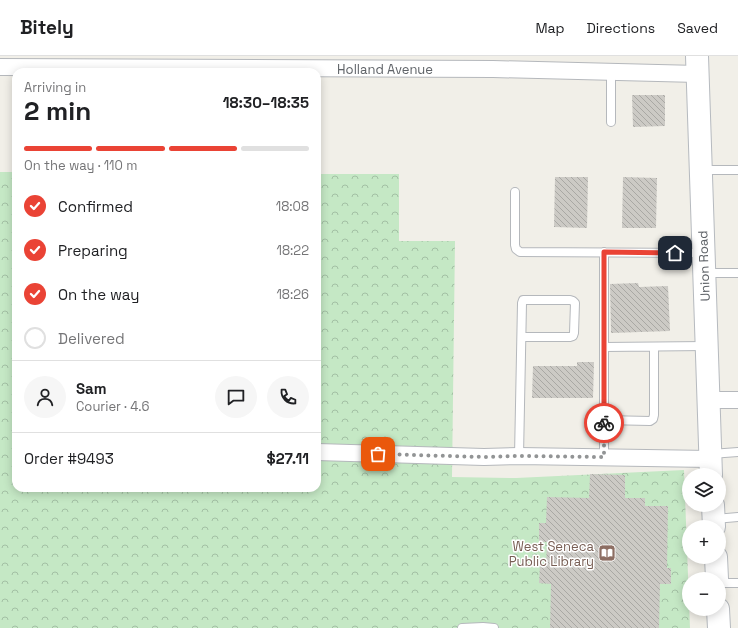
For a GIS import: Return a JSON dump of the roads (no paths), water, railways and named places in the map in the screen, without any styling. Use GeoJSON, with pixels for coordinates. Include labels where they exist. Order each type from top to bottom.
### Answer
{"type":"FeatureCollection","features":[{"type":"Feature","properties":{"kind":"main road","name":"Union Road"},"geometry":{"type":"LineString","coordinates":[[698,65],[710,463]]}},
{"type":"Feature","properties":{"kind":"main road"},"geometry":{"type":"LineString","coordinates":[[718,616],[719,628]]}},
{"type":"Feature","properties":{"kind":"street","name":"Holland Avenue"},"geometry":{"type":"LineString","coordinates":[[0,67],[111,62],[133,68]]}},
{"type":"Feature","properties":{"kind":"street","name":"Holland Avenue"},"geometry":{"type":"LineString","coordinates":[[241,68],[493,63],[611,72],[698,65]]}},
{"type":"Feature","properties":{"kind":"street"},"geometry":{"type":"LineString","coordinates":[[708,400],[738,400]]}},
{"type":"Feature","properties":{"kind":"street"},"geometry":{"type":"LineString","coordinates":[[321,452],[484,457],[604,457],[710,463]]}},
{"type":"Feature","properties":{"kind":"lane"},"geometry":{"type":"LineString","coordinates":[[611,72],[611,122]]}},
{"type":"Feature","properties":{"kind":"lane"},"geometry":{"type":"LineString","coordinates":[[701,170],[738,170]]}},
{"type":"Feature","properties":{"kind":"lane"},"geometry":{"type":"LineString","coordinates":[[515,192],[515,245],[516,249],[520,252],[604,252],[704,263],[738,272]]}},
{"type":"Feature","properties":{"kind":"lane"},"geometry":{"type":"LineString","coordinates":[[604,252],[604,457]]}},
{"type":"Feature","properties":{"kind":"lane"},"geometry":{"type":"LineString","coordinates":[[519,456],[522,337],[523,300],[573,300],[575,303],[573,336],[522,337]]}},
{"type":"Feature","properties":{"kind":"lane"},"geometry":{"type":"LineString","coordinates":[[604,347],[707,346]]}},
{"type":"Feature","properties":{"kind":"lane"},"geometry":{"type":"LineString","coordinates":[[604,420],[650,421],[653,419],[654,347]]}},
{"type":"Feature","properties":{"kind":"lane"},"geometry":{"type":"LineString","coordinates":[[710,463],[738,452]]}},
{"type":"Feature","properties":{"kind":"lane"},"geometry":{"type":"LineString","coordinates":[[713,517],[738,517]]}},
{"type":"Feature","properties":{"kind":"lane"},"geometry":{"type":"LineString","coordinates":[[726,583],[738,583]]}},
{"type":"Feature","properties":{"kind":"lane"},"geometry":{"type":"LineString","coordinates":[[462,628],[494,628]]}},
{"type":"Feature","properties":{"kind":"place","name":"West Seneca Public Library"},"geometry":{"type":"Point","coordinates":[607,553]}}]}
